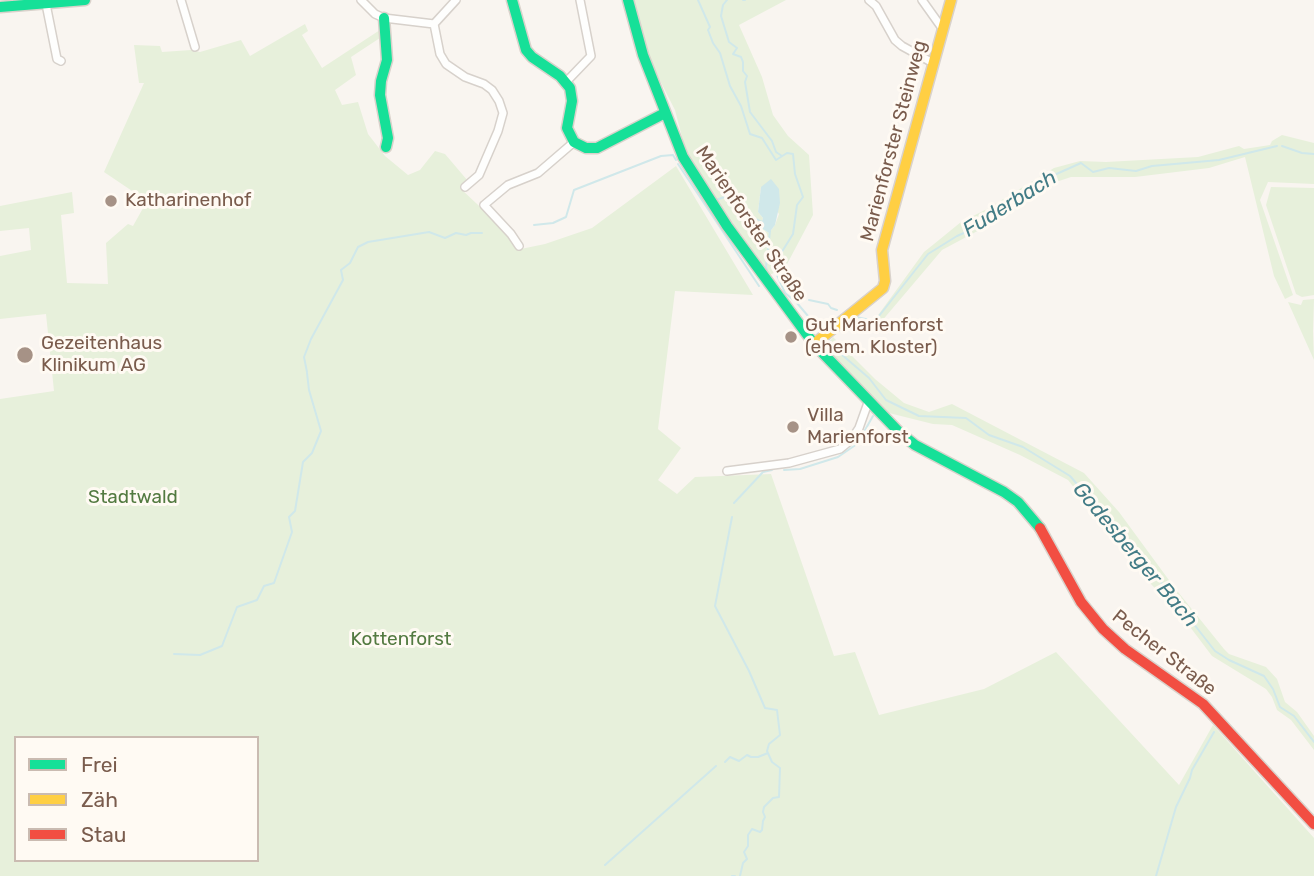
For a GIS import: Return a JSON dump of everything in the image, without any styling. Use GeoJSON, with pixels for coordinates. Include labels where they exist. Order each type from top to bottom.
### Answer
{"type":"FeatureCollection","features":[{"type":"Feature","properties":{"kind":"main road"},"geometry":{"type":"LineString","coordinates":[[0,8],[85,0]]}},
{"type":"Feature","properties":{"kind":"main road"},"geometry":{"type":"LineString","coordinates":[[512,0],[526,50],[566,82],[572,101],[567,128],[575,142],[586,148],[597,148],[664,113]]}},
{"type":"Feature","properties":{"kind":"main road","name":"Marienforster Straße"},"geometry":{"type":"LineString","coordinates":[[628,0],[643,55],[664,113],[693,175],[814,344]]}},
{"type":"Feature","properties":{"kind":"main road","name":"Marienforster Steinweg"},"geometry":{"type":"LineString","coordinates":[[814,344],[883,288],[885,281],[882,250],[951,0]]}},
{"type":"Feature","properties":{"kind":"main road"},"geometry":{"type":"LineString","coordinates":[[384,18],[387,60],[380,95],[388,138],[386,147]]}},
{"type":"Feature","properties":{"kind":"main road","name":"Pecher Straße"},"geometry":{"type":"LineString","coordinates":[[814,344],[899,432],[915,445],[1018,502],[1041,528],[1081,602],[1103,629],[1125,649],[1203,704],[1314,824]]}},
{"type":"Feature","properties":{"kind":"street"},"geometry":{"type":"LineString","coordinates":[[181,0],[195,47]]}},
{"type":"Feature","properties":{"kind":"street"},"geometry":{"type":"LineString","coordinates":[[361,0],[384,18],[434,24]]}},
{"type":"Feature","properties":{"kind":"street"},"geometry":{"type":"LineString","coordinates":[[434,24],[456,0]]}},
{"type":"Feature","properties":{"kind":"street"},"geometry":{"type":"LineString","coordinates":[[566,82],[591,56],[580,0]]}},
{"type":"Feature","properties":{"kind":"street"},"geometry":{"type":"LineString","coordinates":[[869,0],[876,6],[891,34],[902,46],[933,63]]}},
{"type":"Feature","properties":{"kind":"street"},"geometry":{"type":"LineString","coordinates":[[922,0],[943,28]]}},
{"type":"Feature","properties":{"kind":"street"},"geometry":{"type":"LineString","coordinates":[[46,4],[57,59],[61,61]]}},
{"type":"Feature","properties":{"kind":"street"},"geometry":{"type":"LineString","coordinates":[[434,24],[440,54],[446,64],[492,90],[503,113],[479,175],[465,187]]}},
{"type":"Feature","properties":{"kind":"street"},"geometry":{"type":"LineString","coordinates":[[519,246],[511,233],[484,205],[509,186],[538,173],[575,142]]}},
{"type":"Feature","properties":{"kind":"street"},"geometry":{"type":"LineString","coordinates":[[727,471],[789,463],[840,449],[851,440],[859,428],[870,399]]}},
{"type":"Feature","properties":{"kind":"green space"},"geometry":{"type":"Polygon","coordinates":[[[633,0],[786,0],[739,25],[762,77],[773,115],[788,136],[809,155],[813,215],[786,266],[770,275],[697,174],[683,141],[675,110],[652,65],[633,0]],[[761,187],[758,212],[763,218],[760,227],[769,233],[779,214],[761,187]]]}},
{"type":"Feature","properties":{"kind":"green space"},"geometry":{"type":"Polygon","coordinates":[[[305,24],[308,31],[302,35],[322,68],[383,28],[383,36],[351,57],[356,75],[335,90],[342,105],[358,102],[368,134],[385,156],[408,175],[420,170],[435,151],[445,154],[468,181],[461,189],[508,233],[516,250],[545,244],[592,228],[676,166],[753,295],[675,291],[658,429],[681,448],[658,480],[677,494],[695,477],[771,474],[834,656],[855,652],[879,715],[984,689],[1056,652],[1179,785],[1213,725],[1314,838],[1314,876],[0,876],[0,399],[54,391],[46,314],[0,319],[0,256],[31,250],[29,228],[0,231],[0,206],[72,192],[74,213],[61,215],[67,283],[108,284],[106,243],[128,224],[133,226],[147,201],[104,172],[144,83],[139,83],[134,45],[160,46],[162,52],[200,52],[241,40],[250,56],[305,24]]]}},
{"type":"Feature","properties":{"kind":"green space"},"geometry":{"type":"Polygon","coordinates":[[[1282,135],[1314,143],[1314,184],[1268,182],[1260,200],[1293,295],[1285,299],[1274,276],[1245,157],[1209,168],[1135,177],[1071,177],[1056,182],[985,227],[942,250],[881,322],[876,318],[924,252],[961,222],[1054,168],[1080,161],[1198,157],[1239,146],[1244,149],[1270,145],[1282,135]]]}},
{"type":"Feature","properties":{"kind":"green space"},"geometry":{"type":"Polygon","coordinates":[[[1271,187],[1314,188],[1314,295],[1302,297],[1296,294],[1266,205],[1271,187]]]}},
{"type":"Feature","properties":{"kind":"green space"},"geometry":{"type":"Polygon","coordinates":[[[1314,299],[1314,360],[1288,302],[1301,305],[1303,300],[1314,299]]]}},
{"type":"Feature","properties":{"kind":"green space"},"geometry":{"type":"Polygon","coordinates":[[[833,337],[875,379],[904,403],[929,412],[952,404],[1084,473],[1119,512],[1224,649],[1229,654],[1266,667],[1277,679],[1285,702],[1297,712],[1314,736],[1314,750],[1291,720],[1277,710],[1266,689],[1212,656],[1068,480],[952,425],[933,424],[889,413],[825,347],[833,337]]]}},
{"type":"Feature","properties":{"kind":"water"},"geometry":{"type":"Polygon","coordinates":[[[771,179],[779,189],[780,203],[775,225],[769,233],[760,227],[763,218],[758,212],[761,187],[771,179]]]}},
{"type":"Feature","properties":{"kind":"waterway","name":"Godesberger Bach"},"geometry":{"type":"LineString","coordinates":[[698,0],[750,134],[762,138],[776,160],[787,153],[793,154],[795,174],[803,197],[797,205],[793,234],[773,266],[785,293],[819,329]]}},
{"type":"Feature","properties":{"kind":"waterway"},"geometry":{"type":"LineString","coordinates":[[727,0],[721,16],[729,42],[737,48],[733,54],[741,57],[743,62],[750,112],[772,141],[776,152],[782,156]]}},
{"type":"Feature","properties":{"kind":"waterway","name":"Fuderbach"},"geometry":{"type":"LineString","coordinates":[[856,317],[875,321],[928,254],[973,229],[1052,176],[1081,163],[1093,172],[1109,168],[1136,171],[1152,166],[1219,160],[1277,146]]}},
{"type":"Feature","properties":{"kind":"waterway","name":"Fuderbach"},"geometry":{"type":"LineString","coordinates":[[1282,146],[1314,154]]}},
{"type":"Feature","properties":{"kind":"waterway"},"geometry":{"type":"LineString","coordinates":[[534,225],[553,223],[566,217],[574,190],[661,156],[673,155],[676,160]]}},
{"type":"Feature","properties":{"kind":"waterway"},"geometry":{"type":"LineString","coordinates":[[678,164],[759,286]]}},
{"type":"Feature","properties":{"kind":"waterway"},"geometry":{"type":"LineString","coordinates":[[716,200],[730,195],[742,203],[747,215],[762,222]]}},
{"type":"Feature","properties":{"kind":"waterway"},"geometry":{"type":"LineString","coordinates":[[768,274],[766,267],[770,231]]}},
{"type":"Feature","properties":{"kind":"waterway"},"geometry":{"type":"LineString","coordinates":[[307,372],[304,357],[311,339],[343,280],[341,270],[350,263],[358,247],[368,242],[429,232],[445,238],[456,233],[482,233]]}},
{"type":"Feature","properties":{"kind":"waterway","name":"Fuderbach"},"geometry":{"type":"LineString","coordinates":[[809,300],[828,304],[837,310]]}},
{"type":"Feature","properties":{"kind":"waterway","name":"Godesberger Bach"},"geometry":{"type":"LineString","coordinates":[[828,339],[869,378],[886,400],[919,416],[966,418],[989,435],[1023,447],[1070,476],[1149,567],[1215,651],[1264,676],[1280,707],[1294,716],[1314,742]]}},
{"type":"Feature","properties":{"kind":"waterway"},"geometry":{"type":"LineString","coordinates":[[174,654],[200,655],[222,646],[237,607],[257,600],[264,586],[274,583],[292,532],[289,517],[295,511],[303,462],[312,453],[321,431],[307,373]]}},
{"type":"Feature","properties":{"kind":"waterway"},"geometry":{"type":"LineString","coordinates":[[784,470],[800,469],[838,457],[857,444],[873,416]]}},
{"type":"Feature","properties":{"kind":"waterway"},"geometry":{"type":"LineString","coordinates":[[734,503],[763,472],[772,470]]}},
{"type":"Feature","properties":{"kind":"waterway"},"geometry":{"type":"LineString","coordinates":[[732,517],[715,606],[765,708],[777,710],[780,735],[769,744],[767,751],[772,762],[780,768],[779,797],[773,798],[764,807],[762,830],[760,832],[752,829],[748,835],[748,846],[744,852],[747,859],[743,863],[740,876]]}},
{"type":"Feature","properties":{"kind":"waterway"},"geometry":{"type":"LineString","coordinates":[[1156,876],[1176,807],[1192,770],[1214,732]]}},
{"type":"Feature","properties":{"kind":"waterway"},"geometry":{"type":"LineString","coordinates":[[725,762],[730,757],[739,761],[747,755],[758,757],[768,753]]}},
{"type":"Feature","properties":{"kind":"waterway"},"geometry":{"type":"LineString","coordinates":[[605,865],[716,766]]}},
{"type":"Feature","properties":{"kind":"traffic: fast"},"geometry":{"type":"LineString","coordinates":[[0,7],[85,0]]}},
{"type":"Feature","properties":{"kind":"traffic: fast"},"geometry":{"type":"LineString","coordinates":[[512,0],[526,50],[560,76],[570,88],[572,101],[567,128],[574,142],[586,148],[597,148],[665,113]]}},
{"type":"Feature","properties":{"kind":"traffic: fast"},"geometry":{"type":"LineString","coordinates":[[628,0],[643,55],[683,157],[727,226],[814,344],[899,432],[915,445],[1004,492],[1018,502],[1040,528]]}},
{"type":"Feature","properties":{"kind":"traffic: fast"},"geometry":{"type":"LineString","coordinates":[[384,18],[387,60],[380,95],[388,138],[386,147]]}},
{"type":"Feature","properties":{"kind":"traffic: slow"},"geometry":{"type":"LineString","coordinates":[[814,344],[883,288],[885,281],[882,250],[951,0]]}},
{"type":"Feature","properties":{"kind":"traffic: jam"},"geometry":{"type":"LineString","coordinates":[[1040,528],[1081,602],[1103,629],[1125,649],[1203,704],[1314,824]]}},
{"type":"Feature","properties":{"kind":"place","name":"Katharinenhof"},"geometry":{"type":"Point","coordinates":[111,201]}},
{"type":"Feature","properties":{"kind":"place","name":"Gut Marienforst (ehem. Kloster)"},"geometry":{"type":"Point","coordinates":[791,337]}},
{"type":"Feature","properties":{"kind":"place","name":"Gezeitenhaus Klinikum AG"},"geometry":{"type":"Point","coordinates":[25,355]}},
{"type":"Feature","properties":{"kind":"place","name":"Villa Marienforst"},"geometry":{"type":"Point","coordinates":[793,427]}},
{"type":"Feature","properties":{"kind":"park label","name":"Stadtwald"},"geometry":{"type":"Point","coordinates":[133,498]}},
{"type":"Feature","properties":{"kind":"park label","name":"Kottenforst"},"geometry":{"type":"Point","coordinates":[401,640]}}]}
